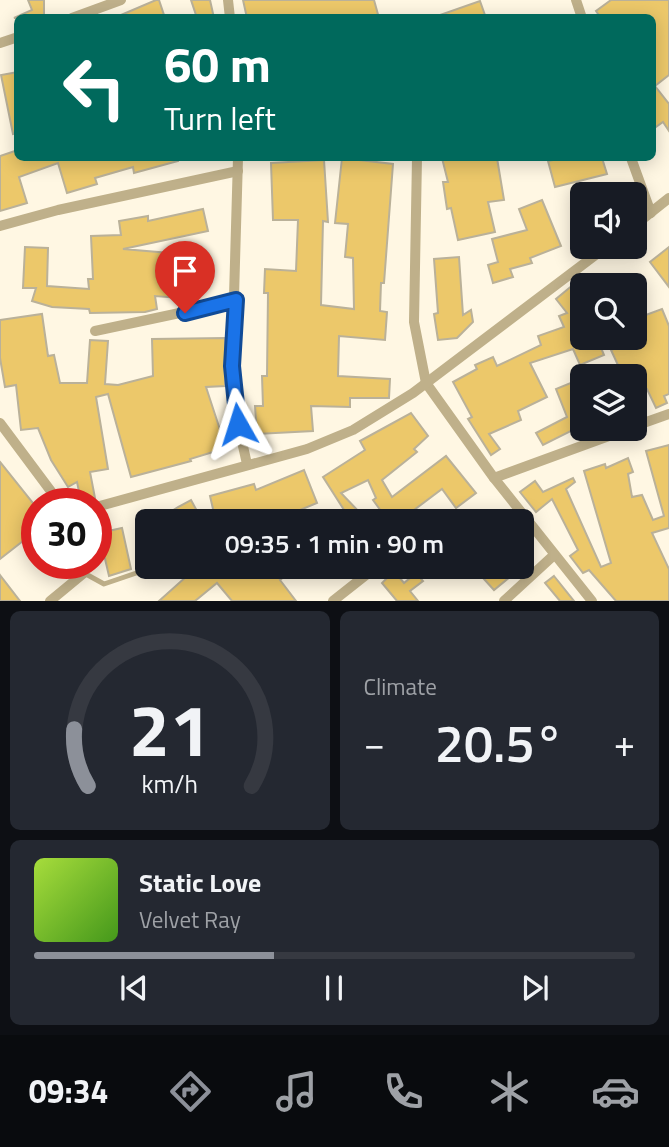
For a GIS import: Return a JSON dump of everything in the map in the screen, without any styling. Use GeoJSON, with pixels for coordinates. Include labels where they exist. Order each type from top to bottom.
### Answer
{"type":"FeatureCollection","features":[{"type":"Feature","properties":{"kind":"street"},"geometry":{"type":"LineString","coordinates":[[83,14],[121,0]]}},
{"type":"Feature","properties":{"kind":"street"},"geometry":{"type":"LineString","coordinates":[[239,161],[232,366],[238,424],[247,464]]}},
{"type":"Feature","properties":{"kind":"street"},"geometry":{"type":"LineString","coordinates":[[417,161],[414,322],[426,383],[494,478],[592,601]]}},
{"type":"Feature","properties":{"kind":"street"},"geometry":{"type":"LineString","coordinates":[[632,161],[651,213]]}},
{"type":"Feature","properties":{"kind":"street"},"geometry":{"type":"LineString","coordinates":[[0,226],[58,210],[238,170]]}},
{"type":"Feature","properties":{"kind":"street"},"geometry":{"type":"LineString","coordinates":[[647,216],[669,198]]}},
{"type":"Feature","properties":{"kind":"street"},"geometry":{"type":"LineString","coordinates":[[112,502],[307,449],[353,430],[426,383],[590,259]]}},
{"type":"Feature","properties":{"kind":"street"},"geometry":{"type":"LineString","coordinates":[[96,331],[236,300]]}},
{"type":"Feature","properties":{"kind":"street"},"geometry":{"type":"LineString","coordinates":[[647,422],[669,414]]}},
{"type":"Feature","properties":{"kind":"street"},"geometry":{"type":"LineString","coordinates":[[0,423],[49,488]]}},
{"type":"Feature","properties":{"kind":"street"},"geometry":{"type":"LineString","coordinates":[[494,478],[595,441]]}},
{"type":"Feature","properties":{"kind":"street"},"geometry":{"type":"LineString","coordinates":[[503,601],[554,555]]}},
{"type":"Feature","properties":{"kind":"street"},"geometry":{"type":"LineString","coordinates":[[50,601],[73,579]]}},
{"type":"Feature","properties":{"kind":"street"},"geometry":{"type":"LineString","coordinates":[[333,601],[361,579]]}},
{"type":"Feature","properties":{"kind":"lane"},"geometry":{"type":"LineString","coordinates":[[98,579],[104,584],[135,573]]}},
{"type":"Feature","properties":{"kind":"building"},"geometry":{"type":"Polygon","coordinates":[[[28,0],[44,0],[44,14],[23,14],[32,10],[28,0]]]}},
{"type":"Feature","properties":{"kind":"building"},"geometry":{"type":"Polygon","coordinates":[[[159,0],[164,14],[123,14],[159,0]]]}},
{"type":"Feature","properties":{"kind":"building"},"geometry":{"type":"Polygon","coordinates":[[[191,0],[210,0],[213,14],[196,14],[191,0]]]}},
{"type":"Feature","properties":{"kind":"building"},"geometry":{"type":"Polygon","coordinates":[[[243,0],[374,0],[378,14],[246,14],[243,0]]]}},
{"type":"Feature","properties":{"kind":"building"},"geometry":{"type":"Polygon","coordinates":[[[611,0],[669,0],[669,75],[656,85],[656,14],[598,14],[596,11],[611,0]]]}},
{"type":"Feature","properties":{"kind":"building"},"geometry":{"type":"Polygon","coordinates":[[[480,1],[485,14],[443,14],[480,1]]]}},
{"type":"Feature","properties":{"kind":"building"},"geometry":{"type":"Polygon","coordinates":[[[14,73],[14,134],[13,134],[1,75],[14,73]]]}},
{"type":"Feature","properties":{"kind":"building"},"geometry":{"type":"Polygon","coordinates":[[[656,87],[669,104],[669,131],[663,122],[656,127],[656,87]]]}},
{"type":"Feature","properties":{"kind":"building"},"geometry":{"type":"Polygon","coordinates":[[[14,151],[14,161],[178,161],[134,173],[133,167],[95,178],[97,184],[67,193],[58,163],[19,177],[27,203],[0,211],[0,156],[14,151]]]}},
{"type":"Feature","properties":{"kind":"building"},"geometry":{"type":"Polygon","coordinates":[[[324,161],[328,222],[323,221],[321,305],[354,309],[353,258],[345,257],[348,224],[335,223],[342,161],[393,164],[384,283],[381,283],[380,311],[387,312],[385,340],[339,336],[338,376],[390,379],[389,398],[350,398],[350,407],[311,406],[313,431],[257,434],[255,406],[263,406],[262,376],[267,376],[268,293],[264,293],[265,269],[296,271],[298,220],[273,220],[271,163],[324,161]]]}},
{"type":"Feature","properties":{"kind":"building"},"geometry":{"type":"Polygon","coordinates":[[[443,161],[498,161],[504,200],[488,202],[495,232],[458,240],[451,208],[447,209],[443,182],[448,182],[443,161]]]}},
{"type":"Feature","properties":{"kind":"building"},"geometry":{"type":"Polygon","coordinates":[[[548,161],[603,161],[607,174],[555,187],[548,161]]]}},
{"type":"Feature","properties":{"kind":"building"},"geometry":{"type":"Polygon","coordinates":[[[542,200],[561,246],[530,258],[532,263],[510,269],[513,277],[493,283],[488,265],[498,262],[492,239],[527,230],[519,209],[542,200]]]}},
{"type":"Feature","properties":{"kind":"building"},"geometry":{"type":"Polygon","coordinates":[[[203,209],[208,231],[123,249],[181,254],[179,298],[155,296],[157,309],[145,312],[90,313],[89,309],[52,307],[32,301],[36,288],[23,288],[25,247],[48,248],[47,286],[89,289],[88,279],[93,279],[91,236],[121,235],[119,221],[148,216],[148,221],[203,209]]]}},
{"type":"Feature","properties":{"kind":"building"},"geometry":{"type":"Polygon","coordinates":[[[669,247],[669,287],[650,262],[669,247]]]}},
{"type":"Feature","properties":{"kind":"building"},"geometry":{"type":"Polygon","coordinates":[[[459,257],[463,315],[471,310],[473,322],[457,338],[438,340],[434,314],[438,313],[434,259],[459,257]]]}},
{"type":"Feature","properties":{"kind":"building"},"geometry":{"type":"Polygon","coordinates":[[[570,287],[570,350],[530,363],[547,397],[518,411],[521,420],[489,434],[500,449],[491,455],[468,419],[472,417],[453,382],[477,369],[475,365],[493,357],[497,366],[541,345],[538,336],[564,327],[559,316],[567,313],[556,299],[570,287]]]}},
{"type":"Feature","properties":{"kind":"building"},"geometry":{"type":"Polygon","coordinates":[[[662,309],[669,326],[669,394],[664,396],[667,403],[656,408],[647,389],[647,364],[617,364],[611,350],[647,350],[647,315],[662,309]]]}},
{"type":"Feature","properties":{"kind":"building"},"geometry":{"type":"Polygon","coordinates":[[[42,314],[48,356],[54,355],[60,383],[87,383],[90,340],[108,341],[105,384],[118,385],[153,376],[152,339],[225,338],[225,386],[206,387],[226,448],[190,459],[191,461],[131,477],[108,394],[96,397],[108,469],[90,472],[93,488],[78,488],[77,482],[68,487],[51,460],[38,428],[21,430],[16,385],[5,387],[0,358],[0,320],[42,314]]]}},
{"type":"Feature","properties":{"kind":"building"},"geometry":{"type":"Polygon","coordinates":[[[573,350],[602,350],[604,355],[580,364],[573,350]]]}},
{"type":"Feature","properties":{"kind":"building"},"geometry":{"type":"Polygon","coordinates":[[[570,383],[570,432],[543,445],[536,433],[567,417],[556,389],[570,383]]]}},
{"type":"Feature","properties":{"kind":"building"},"geometry":{"type":"Polygon","coordinates":[[[411,413],[428,436],[414,449],[417,452],[382,480],[392,497],[446,456],[476,493],[456,508],[442,489],[415,509],[380,509],[373,500],[376,498],[368,480],[341,493],[356,509],[343,509],[323,477],[365,450],[360,441],[411,413]]]}},
{"type":"Feature","properties":{"kind":"building"},"geometry":{"type":"Polygon","coordinates":[[[669,445],[669,528],[652,533],[669,569],[669,601],[616,601],[589,570],[583,573],[570,556],[578,550],[552,499],[536,512],[520,492],[535,481],[543,492],[573,478],[575,482],[566,489],[601,567],[611,563],[584,471],[605,464],[606,468],[628,458],[633,472],[628,474],[632,497],[642,495],[653,520],[664,516],[646,451],[669,445]]]}},
{"type":"Feature","properties":{"kind":"building"},"geometry":{"type":"Polygon","coordinates":[[[0,462],[21,488],[21,543],[0,559],[0,462]]]}},
{"type":"Feature","properties":{"kind":"building"},"geometry":{"type":"Polygon","coordinates":[[[304,470],[317,503],[302,509],[213,509],[210,496],[254,484],[256,490],[304,470]]]}},
{"type":"Feature","properties":{"kind":"building"},"geometry":{"type":"Polygon","coordinates":[[[191,500],[196,509],[175,509],[191,500]]]}},
{"type":"Feature","properties":{"kind":"building"},"geometry":{"type":"Polygon","coordinates":[[[122,528],[131,569],[112,575],[112,530],[122,528]]]}},
{"type":"Feature","properties":{"kind":"building"},"geometry":{"type":"Polygon","coordinates":[[[0,575],[20,601],[0,601],[0,575]]]}},
{"type":"Feature","properties":{"kind":"building"},"geometry":{"type":"Polygon","coordinates":[[[554,576],[574,601],[560,601],[545,583],[554,576]]]}},
{"type":"Feature","properties":{"kind":"building"},"geometry":{"type":"Polygon","coordinates":[[[184,579],[281,579],[296,601],[232,601],[217,583],[195,601],[159,601],[184,579]]]}},
{"type":"Feature","properties":{"kind":"building"},"geometry":{"type":"Polygon","coordinates":[[[386,579],[401,579],[404,583],[409,579],[423,581],[410,591],[418,601],[397,601],[382,583],[386,579]]]}},
{"type":"Feature","properties":{"kind":"building"},"geometry":{"type":"Polygon","coordinates":[[[484,579],[507,579],[494,590],[484,579]]]}},
{"type":"Feature","properties":{"kind":"route"},"geometry":{"type":"LineString","coordinates":[[185,313],[236,300],[232,366],[238,424]]}}]}
